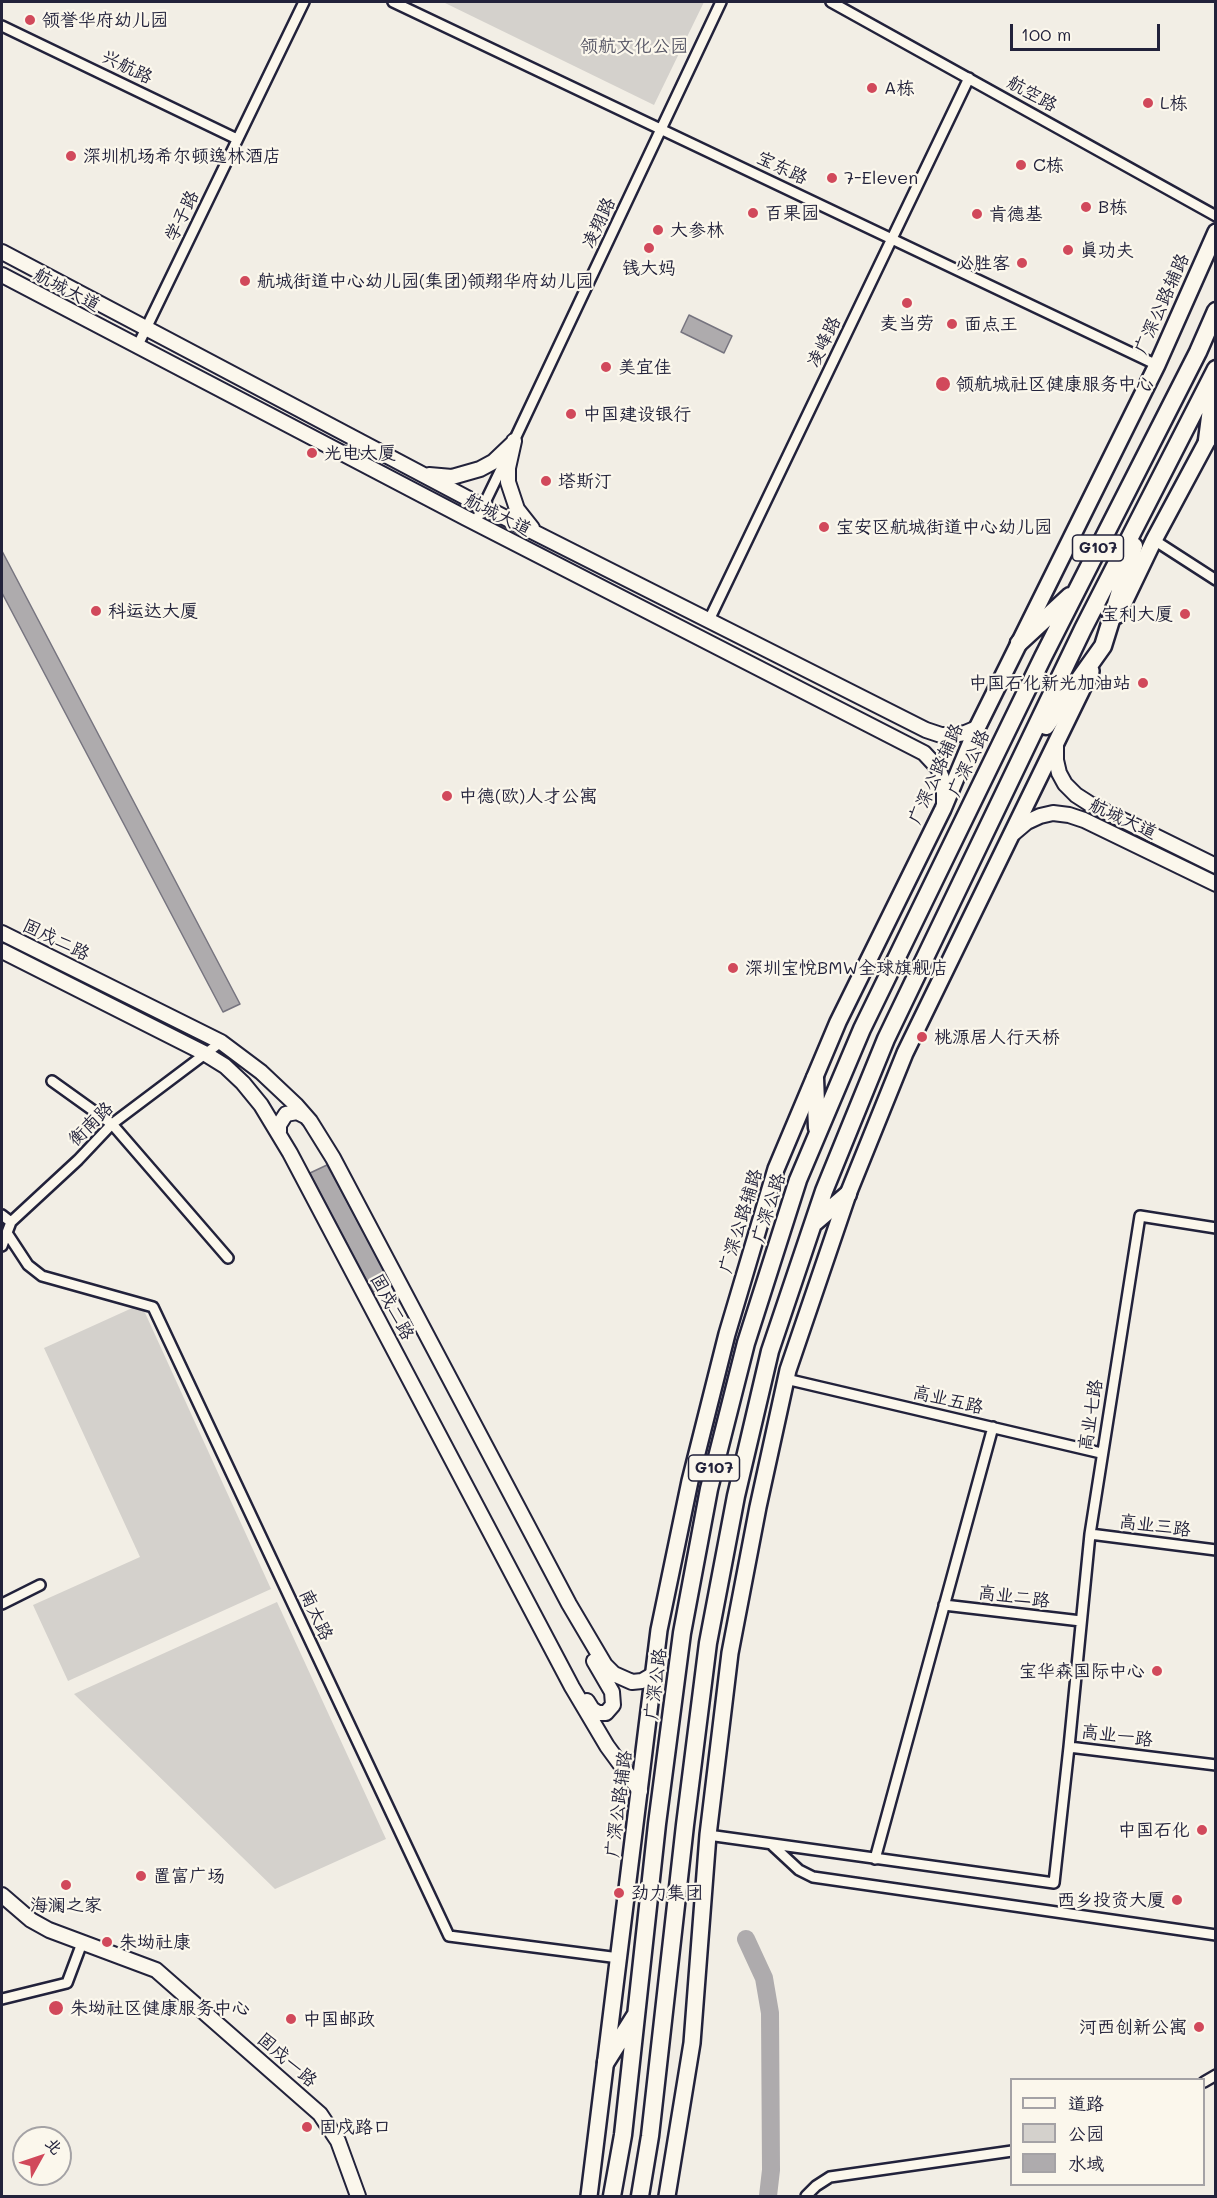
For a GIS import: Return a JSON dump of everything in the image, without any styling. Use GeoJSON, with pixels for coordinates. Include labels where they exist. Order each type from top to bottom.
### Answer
{"type":"FeatureCollection","features":[{"type":"Feature","properties":{"kind":"highway","name":"广深公路"},"geometry":{"type":"LineString","coordinates":[[612,2196],[623,2135],[657,1824],[682,1633],[709,1489],[746,1343],[798,1180],[862,1029],[1077,589],[1198,352],[1215,311]]}},
{"type":"Feature","properties":{"kind":"highway","name":"G107"},"geometry":{"type":"LineString","coordinates":[[640,2196],[650,2136],[708,1643],[736,1496],[770,1351],[824,1191],[886,1039],[1083,630],[1215,369]]}},
{"type":"Feature","properties":{"kind":"highway"},"geometry":{"type":"LineString","coordinates":[[1207,440],[1215,377]]}},
{"type":"Feature","properties":{"kind":"highway"},"geometry":{"type":"LineString","coordinates":[[1020,763],[1103,646],[1149,499]]}},
{"type":"Feature","properties":{"kind":"highway"},"geometry":{"type":"LineString","coordinates":[[1018,643],[1077,589]]}},
{"type":"Feature","properties":{"kind":"highway"},"geometry":{"type":"LineString","coordinates":[[815,1078],[818,1134]]}},
{"type":"Feature","properties":{"kind":"highway"},"geometry":{"type":"LineString","coordinates":[[813,1224],[848,1194]]}},
{"type":"Feature","properties":{"kind":"highway"},"geometry":{"type":"LineString","coordinates":[[606,2062],[637,2013]]}},
{"type":"Feature","properties":{"kind":"main road","name":"广深公路辅路"},"geometry":{"type":"LineString","coordinates":[[589,2196],[659,1630],[690,1481],[727,1334],[776,1169],[838,1022],[943,809],[977,728],[1018,643],[1157,365],[1215,232]]}},
{"type":"Feature","properties":{"kind":"main road"},"geometry":{"type":"LineString","coordinates":[[667,2196],[692,2043],[708,1835],[730,1653],[758,1507],[786,1379],[848,1194],[905,1053],[1014,833],[1154,540],[1215,425]]}},
{"type":"Feature","properties":{"kind":"street","name":"学子路"},"geometry":{"type":"LineString","coordinates":[[137,347],[304,2]]}},
{"type":"Feature","properties":{"kind":"street","name":"宝东路"},"geometry":{"type":"LineString","coordinates":[[393,2],[1157,365]]}},
{"type":"Feature","properties":{"kind":"street","name":"凌翔路"},"geometry":{"type":"LineString","coordinates":[[476,523],[721,2]]}},
{"type":"Feature","properties":{"kind":"street","name":"航空路"},"geometry":{"type":"LineString","coordinates":[[831,2],[1215,216]]}},
{"type":"Feature","properties":{"kind":"street","name":"兴航路"},"geometry":{"type":"LineString","coordinates":[[2,26],[237,139]]}},
{"type":"Feature","properties":{"kind":"street","name":"凌峰路"},"geometry":{"type":"LineString","coordinates":[[709,620],[969,78]]}},
{"type":"Feature","properties":{"kind":"street","name":"航城大道"},"geometry":{"type":"LineString","coordinates":[[2,252],[484,507],[926,730],[941,735],[965,733],[977,728]]}},
{"type":"Feature","properties":{"kind":"street","name":"航城大道"},"geometry":{"type":"LineString","coordinates":[[2,275],[476,523],[924,753],[932,759],[942,778],[945,796],[943,809]]}},
{"type":"Feature","properties":{"kind":"street"},"geometry":{"type":"LineString","coordinates":[[422,474],[452,477],[480,469],[505,452],[514,441]]}},
{"type":"Feature","properties":{"kind":"street"},"geometry":{"type":"LineString","coordinates":[[514,441],[508,468],[511,496],[525,520],[546,538]]}},
{"type":"Feature","properties":{"kind":"street"},"geometry":{"type":"LineString","coordinates":[[1154,540],[1215,580]]}},
{"type":"Feature","properties":{"kind":"street"},"geometry":{"type":"LineString","coordinates":[[856,718],[862,719],[870,713],[871,706],[865,699]]}},
{"type":"Feature","properties":{"kind":"street","name":"航城大道"},"geometry":{"type":"LineString","coordinates":[[1056,744],[1059,773],[1065,784],[1076,795],[1215,866]]}},
{"type":"Feature","properties":{"kind":"street","name":"航城大道"},"geometry":{"type":"LineString","coordinates":[[1014,833],[1027,822],[1040,816],[1053,813],[1069,815],[1084,820],[1215,884]]}},
{"type":"Feature","properties":{"kind":"street","name":"固戍二路"},"geometry":{"type":"LineString","coordinates":[[2,933],[221,1042],[261,1072],[305,1116],[333,1158],[569,1604],[605,1665],[614,1674],[632,1682],[642,1681],[654,1674]]}},
{"type":"Feature","properties":{"kind":"street","name":"固戍二路"},"geometry":{"type":"LineString","coordinates":[[2,951],[204,1053],[225,1066],[243,1083],[279,1132],[594,1725],[640,1791]]}},
{"type":"Feature","properties":{"kind":"street","name":"衡南路"},"geometry":{"type":"LineString","coordinates":[[2,1246],[11,1222],[112,1125],[221,1042]]}},
{"type":"Feature","properties":{"kind":"street"},"geometry":{"type":"LineString","coordinates":[[52,1081],[112,1125],[228,1258]]}},
{"type":"Feature","properties":{"kind":"street"},"geometry":{"type":"LineString","coordinates":[[279,1132],[279,1125],[286,1114],[297,1112],[305,1116]]}},
{"type":"Feature","properties":{"kind":"street"},"geometry":{"type":"LineString","coordinates":[[2,1215],[11,1222]]}},
{"type":"Feature","properties":{"kind":"street","name":"高业七路"},"geometry":{"type":"LineString","coordinates":[[1081,1621],[1101,1453],[1140,1216],[1215,1228]]}},
{"type":"Feature","properties":{"kind":"street","name":"南太路"},"geometry":{"type":"LineString","coordinates":[[7,1233],[28,1265],[42,1276],[153,1307],[449,1936],[619,1958]]}},
{"type":"Feature","properties":{"kind":"street","name":"高业五路"},"geometry":{"type":"LineString","coordinates":[[786,1379],[1101,1453]]}},
{"type":"Feature","properties":{"kind":"street"},"geometry":{"type":"LineString","coordinates":[[875,1858],[993,1427]]}},
{"type":"Feature","properties":{"kind":"street","name":"高业三路"},"geometry":{"type":"LineString","coordinates":[[1090,1534],[1215,1550]]}},
{"type":"Feature","properties":{"kind":"street"},"geometry":{"type":"LineString","coordinates":[[2,1604],[40,1585]]}},
{"type":"Feature","properties":{"kind":"street"},"geometry":{"type":"LineString","coordinates":[[538,1623],[563,1657],[592,1709],[601,1713],[609,1711],[613,1705],[614,1696],[591,1654],[569,1604]]}},
{"type":"Feature","properties":{"kind":"street","name":"高业二路"},"geometry":{"type":"LineString","coordinates":[[944,1605],[1081,1621]]}},
{"type":"Feature","properties":{"kind":"street","name":"高业一路"},"geometry":{"type":"LineString","coordinates":[[1081,1621],[1069,1747],[1215,1765]]}},
{"type":"Feature","properties":{"kind":"street"},"geometry":{"type":"LineString","coordinates":[[708,1835],[1054,1884],[1069,1747]]}},
{"type":"Feature","properties":{"kind":"street"},"geometry":{"type":"LineString","coordinates":[[771,1844],[799,1870],[813,1877],[1215,1935]]}},
{"type":"Feature","properties":{"kind":"street","name":"固戍一路"},"geometry":{"type":"LineString","coordinates":[[2,1895],[31,1920],[49,1930],[156,1970],[307,2100],[320,2114],[338,2141],[358,2196]]}},
{"type":"Feature","properties":{"kind":"street"},"geometry":{"type":"LineString","coordinates":[[2,1999],[67,1983],[82,1942]]}},
{"type":"Feature","properties":{"kind":"street"},"geometry":{"type":"LineString","coordinates":[[806,2196],[816,2186],[831,2177],[1010,2151]]}},
{"type":"Feature","properties":{"kind":"green space","name":"领航文化公园"},"geometry":{"type":"Polygon","coordinates":[[[443,2],[704,2],[654,105],[443,2]]]}},
{"type":"Feature","properties":{"kind":"green space"},"geometry":{"type":"Polygon","coordinates":[[[141,1304],[271,1589],[68,1681],[33,1605],[140,1557],[44,1348],[141,1304]]]}},
{"type":"Feature","properties":{"kind":"green space"},"geometry":{"type":"Polygon","coordinates":[[[277,1602],[386,1839],[275,1889],[74,1694],[277,1602]]]}},
{"type":"Feature","properties":{"kind":"water"},"geometry":{"type":"Polygon","coordinates":[[[689,315],[732,336],[724,353],[681,332],[689,315]]]}},
{"type":"Feature","properties":{"kind":"water"},"geometry":{"type":"Polygon","coordinates":[[[2,551],[240,1004],[223,1012],[2,593],[2,551]]]}},
{"type":"Feature","properties":{"kind":"water"},"geometry":{"type":"Polygon","coordinates":[[[327,1165],[391,1283],[373,1292],[310,1173],[327,1165]]]}},
{"type":"Feature","properties":{"kind":"waterway"},"geometry":{"type":"LineString","coordinates":[[746,1939],[764,1978],[770,2013],[771,2170],[768,2196]]}},
{"type":"Feature","properties":{"kind":"place","name":"领誉华府幼儿园"},"geometry":{"type":"Point","coordinates":[30,20]}},
{"type":"Feature","properties":{"kind":"place","name":"A栋"},"geometry":{"type":"Point","coordinates":[872,88]}},
{"type":"Feature","properties":{"kind":"place","name":"L栋"},"geometry":{"type":"Point","coordinates":[1148,103]}},
{"type":"Feature","properties":{"kind":"place","name":"深圳机场希尔顿逸林酒店"},"geometry":{"type":"Point","coordinates":[71,156]}},
{"type":"Feature","properties":{"kind":"place","name":"C栋"},"geometry":{"type":"Point","coordinates":[1021,165]}},
{"type":"Feature","properties":{"kind":"place","name":"7-Eleven"},"geometry":{"type":"Point","coordinates":[832,178]}},
{"type":"Feature","properties":{"kind":"place","name":"B栋"},"geometry":{"type":"Point","coordinates":[1086,207]}},
{"type":"Feature","properties":{"kind":"place","name":"百果园"},"geometry":{"type":"Point","coordinates":[753,213]}},
{"type":"Feature","properties":{"kind":"place","name":"肯德基"},"geometry":{"type":"Point","coordinates":[977,214]}},
{"type":"Feature","properties":{"kind":"place","name":"大参林"},"geometry":{"type":"Point","coordinates":[658,230]}},
{"type":"Feature","properties":{"kind":"place","name":"钱大妈"},"geometry":{"type":"Point","coordinates":[649,248]}},
{"type":"Feature","properties":{"kind":"place","name":"真功夫"},"geometry":{"type":"Point","coordinates":[1068,250]}},
{"type":"Feature","properties":{"kind":"place","name":"必胜客"},"geometry":{"type":"Point","coordinates":[1022,263]}},
{"type":"Feature","properties":{"kind":"place","name":"航城街道中心幼儿园(集团)领翔华府幼儿园"},"geometry":{"type":"Point","coordinates":[245,281]}},
{"type":"Feature","properties":{"kind":"place","name":"麦当劳"},"geometry":{"type":"Point","coordinates":[907,303]}},
{"type":"Feature","properties":{"kind":"place","name":"面点王"},"geometry":{"type":"Point","coordinates":[952,324]}},
{"type":"Feature","properties":{"kind":"place","name":"美宜佳"},"geometry":{"type":"Point","coordinates":[606,367]}},
{"type":"Feature","properties":{"kind":"place","name":"领航城社区健康服务中心"},"geometry":{"type":"Point","coordinates":[943,384]}},
{"type":"Feature","properties":{"kind":"place","name":"中国建设银行"},"geometry":{"type":"Point","coordinates":[571,414]}},
{"type":"Feature","properties":{"kind":"place","name":"光电大厦"},"geometry":{"type":"Point","coordinates":[312,453]}},
{"type":"Feature","properties":{"kind":"place","name":"塔斯汀"},"geometry":{"type":"Point","coordinates":[546,481]}},
{"type":"Feature","properties":{"kind":"place","name":"宝安区航城街道中心幼儿园"},"geometry":{"type":"Point","coordinates":[824,527]}},
{"type":"Feature","properties":{"kind":"place","name":"科运达大厦"},"geometry":{"type":"Point","coordinates":[96,611]}},
{"type":"Feature","properties":{"kind":"place","name":"宝利大厦"},"geometry":{"type":"Point","coordinates":[1185,614]}},
{"type":"Feature","properties":{"kind":"place","name":"中国石化新光加油站"},"geometry":{"type":"Point","coordinates":[1143,683]}},
{"type":"Feature","properties":{"kind":"place","name":"中德(欧)人才公寓"},"geometry":{"type":"Point","coordinates":[447,796]}},
{"type":"Feature","properties":{"kind":"place","name":"深圳宝悦BMW全球旗舰店"},"geometry":{"type":"Point","coordinates":[733,968]}},
{"type":"Feature","properties":{"kind":"place","name":"桃源居人行天桥"},"geometry":{"type":"Point","coordinates":[922,1037]}},
{"type":"Feature","properties":{"kind":"place","name":"宝华森国际中心"},"geometry":{"type":"Point","coordinates":[1157,1671]}},
{"type":"Feature","properties":{"kind":"place","name":"中国石化"},"geometry":{"type":"Point","coordinates":[1202,1830]}},
{"type":"Feature","properties":{"kind":"place","name":"置富广场"},"geometry":{"type":"Point","coordinates":[141,1876]}},
{"type":"Feature","properties":{"kind":"place","name":"海澜之家"},"geometry":{"type":"Point","coordinates":[66,1885]}},
{"type":"Feature","properties":{"kind":"place","name":"劲力集团"},"geometry":{"type":"Point","coordinates":[619,1893]}},
{"type":"Feature","properties":{"kind":"place","name":"西乡投资大厦"},"geometry":{"type":"Point","coordinates":[1177,1900]}},
{"type":"Feature","properties":{"kind":"place","name":"朱坳社康"},"geometry":{"type":"Point","coordinates":[107,1942]}},
{"type":"Feature","properties":{"kind":"place","name":"朱坳社区健康服务中心"},"geometry":{"type":"Point","coordinates":[56,2008]}},
{"type":"Feature","properties":{"kind":"place","name":"中国邮政"},"geometry":{"type":"Point","coordinates":[291,2019]}},
{"type":"Feature","properties":{"kind":"place","name":"河西创新公寓"},"geometry":{"type":"Point","coordinates":[1199,2027]}},
{"type":"Feature","properties":{"kind":"place","name":"固戍路口"},"geometry":{"type":"Point","coordinates":[307,2127]}}]}
